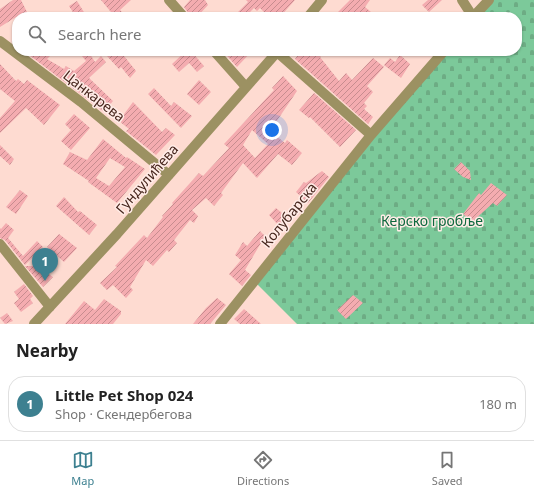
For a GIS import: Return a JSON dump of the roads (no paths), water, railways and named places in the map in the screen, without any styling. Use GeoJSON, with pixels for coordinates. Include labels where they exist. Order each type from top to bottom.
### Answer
{"type":"FeatureCollection","features":[{"type":"Feature","properties":{"kind":"street"},"geometry":{"type":"LineString","coordinates":[[169,0],[180,12]]}},
{"type":"Feature","properties":{"kind":"street"},"geometry":{"type":"LineString","coordinates":[[312,12],[322,0]]}},
{"type":"Feature","properties":{"kind":"street"},"geometry":{"type":"LineString","coordinates":[[462,0],[470,12]]}},
{"type":"Feature","properties":{"kind":"street"},"geometry":{"type":"LineString","coordinates":[[478,12],[489,0]]}},
{"type":"Feature","properties":{"kind":"street","name":"Цанкарева"},"geometry":{"type":"LineString","coordinates":[[0,41],[12,50]]}},
{"type":"Feature","properties":{"kind":"street","name":"Цанкарева"},"geometry":{"type":"LineString","coordinates":[[20,56],[80,102],[169,175]]}},
{"type":"Feature","properties":{"kind":"street"},"geometry":{"type":"LineString","coordinates":[[218,56],[246,87]]}},
{"type":"Feature","properties":{"kind":"street","name":"Гундулићева"},"geometry":{"type":"LineString","coordinates":[[34,324],[169,175],[273,56]]}},
{"type":"Feature","properties":{"kind":"street"},"geometry":{"type":"LineString","coordinates":[[282,56],[371,135]]}},
{"type":"Feature","properties":{"kind":"street","name":"Колубарска"},"geometry":{"type":"LineString","coordinates":[[220,324],[371,135],[440,56]]}},
{"type":"Feature","properties":{"kind":"street"},"geometry":{"type":"LineString","coordinates":[[0,244],[50,307]]}},
{"type":"Feature","properties":{"kind":"place","name":"Little Pet Shop 024"},"geometry":{"type":"Point","coordinates":[45,281]}},
{"type":"Feature","properties":{"kind":"park label","name":"Керско гробље"},"geometry":{"type":"Point","coordinates":[432,221]}}]}
